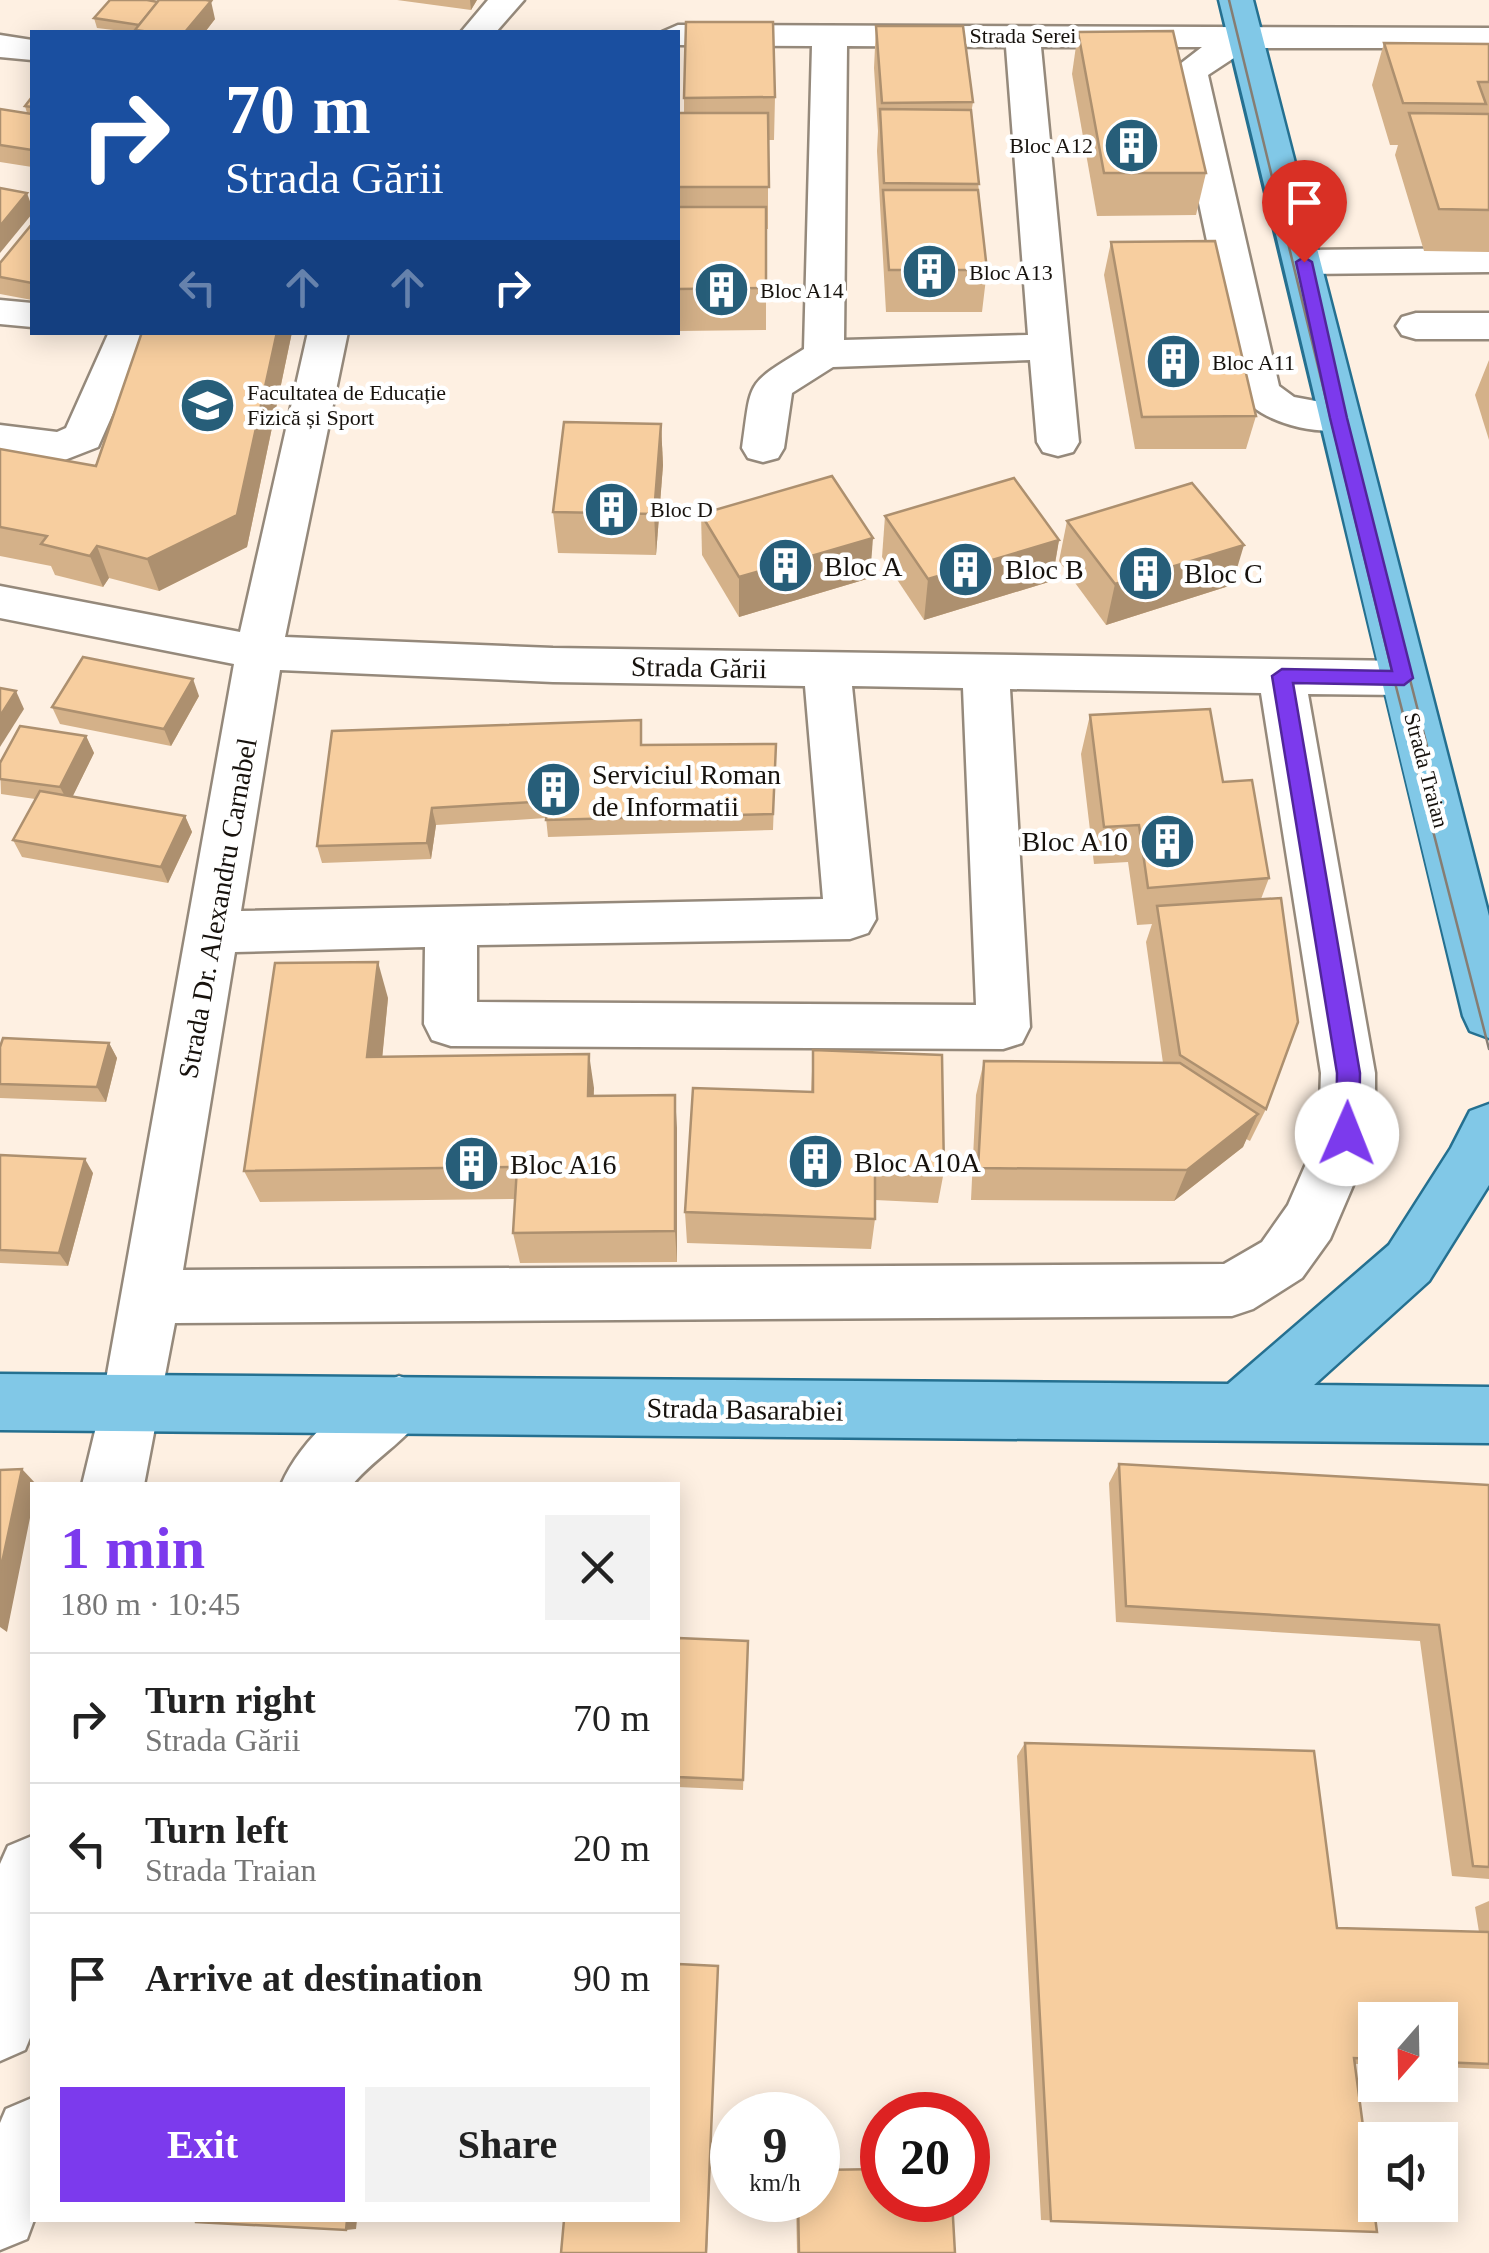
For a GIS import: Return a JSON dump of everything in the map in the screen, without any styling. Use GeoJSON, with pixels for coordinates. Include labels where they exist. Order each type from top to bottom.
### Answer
{"type":"FeatureCollection","features":[{"type":"Feature","properties":{"kind":"main road","name":"Strada Traian"},"geometry":{"type":"LineString","coordinates":[[1240,18],[1304,262],[1338,418],[1489,1016]]}},
{"type":"Feature","properties":{"kind":"main road"},"geometry":{"type":"LineString","coordinates":[[1237,1415],[1409,1263],[1471,1165],[1489,1128]]}},
{"type":"Feature","properties":{"kind":"main road","name":"Strada Basarabiei"},"geometry":{"type":"LineString","coordinates":[[0,1402],[1489,1415]]}},
{"type":"Feature","properties":{"kind":"street"},"geometry":{"type":"LineString","coordinates":[[480,30],[507,0]]}},
{"type":"Feature","properties":{"kind":"street"},"geometry":{"type":"LineString","coordinates":[[963,0],[968,35]]}},
{"type":"Feature","properties":{"kind":"street"},"geometry":{"type":"LineString","coordinates":[[1240,18],[1189,71],[1260,392],[1282,408],[1338,418]]}},
{"type":"Feature","properties":{"kind":"street","name":"Strada Serei"},"geometry":{"type":"LineString","coordinates":[[680,35],[1022,35],[1240,18],[1489,38]]}},
{"type":"Feature","properties":{"kind":"street"},"geometry":{"type":"LineString","coordinates":[[824,354],[830,35]]}},
{"type":"Feature","properties":{"kind":"street"},"geometry":{"type":"LineString","coordinates":[[1022,35],[1058,442]]}},
{"type":"Feature","properties":{"kind":"street"},"geometry":{"type":"LineString","coordinates":[[0,46],[30,50]]}},
{"type":"Feature","properties":{"kind":"street"},"geometry":{"type":"LineString","coordinates":[[1304,262],[1489,260]]}},
{"type":"Feature","properties":{"kind":"street"},"geometry":{"type":"LineString","coordinates":[[0,312],[30,315]]}},
{"type":"Feature","properties":{"kind":"street"},"geometry":{"type":"LineString","coordinates":[[1416,326],[1489,326]]}},
{"type":"Feature","properties":{"kind":"street"},"geometry":{"type":"LineString","coordinates":[[0,439],[62,447],[83,437],[127,335]]}},
{"type":"Feature","properties":{"kind":"street","name":"Strada Dr. Alexandru Carnabel"},"geometry":{"type":"LineString","coordinates":[[115,1482],[151,1297],[272,580],[327,335]]}},
{"type":"Feature","properties":{"kind":"street"},"geometry":{"type":"LineString","coordinates":[[764,448],[772,387],[824,354],[1049,346]]}},
{"type":"Feature","properties":{"kind":"street","name":"Strada Gării"},"geometry":{"type":"LineString","coordinates":[[0,602],[262,653],[553,665],[1404,678]]}},
{"type":"Feature","properties":{"kind":"street"},"geometry":{"type":"LineString","coordinates":[[212,932],[850,919],[827,669]]}},
{"type":"Feature","properties":{"kind":"street"},"geometry":{"type":"LineString","coordinates":[[451,926],[451,1024],[1003,1027],[986,672]]}},
{"type":"Feature","properties":{"kind":"street"},"geometry":{"type":"LineString","coordinates":[[151,1297],[1232,1290],[1282,1260],[1310,1220],[1347,1134],[1348,1073],[1282,676]]}},
{"type":"Feature","properties":{"kind":"street"},"geometry":{"type":"LineString","coordinates":[[315,1482],[351,1440],[399,1404]]}},
{"type":"Feature","properties":{"kind":"street"},"geometry":{"type":"LineString","coordinates":[[0,2025],[30,1880]]}},
{"type":"Feature","properties":{"kind":"street"},"geometry":{"type":"LineString","coordinates":[[0,2212],[30,2140]]}},
{"type":"Feature","properties":{"kind":"building"},"geometry":{"type":"Polygon","coordinates":[[[110,0],[158,2],[139,25],[94,18],[110,0]]]}},
{"type":"Feature","properties":{"kind":"building"},"geometry":{"type":"Polygon","coordinates":[[[159,0],[211,1],[187,30],[135,30],[159,0]]]}},
{"type":"Feature","properties":{"kind":"building"},"geometry":{"type":"Polygon","coordinates":[[[686,22],[773,22],[775,97],[684,98],[686,22]]]}},
{"type":"Feature","properties":{"kind":"building"},"geometry":{"type":"Polygon","coordinates":[[[876,26],[963,26],[973,102],[882,103],[876,26]]]}},
{"type":"Feature","properties":{"kind":"building"},"geometry":{"type":"Polygon","coordinates":[[[1173,31],[1206,173],[1104,173],[1078,32],[1173,31]]]}},
{"type":"Feature","properties":{"kind":"building"},"geometry":{"type":"Polygon","coordinates":[[[1384,43],[1489,44],[1489,82],[1478,82],[1486,104],[1403,103],[1384,43]]]}},
{"type":"Feature","properties":{"kind":"building"},"geometry":{"type":"Polygon","coordinates":[[[0,109],[30,114],[30,150],[0,145],[0,109]]]}},
{"type":"Feature","properties":{"kind":"building"},"geometry":{"type":"Polygon","coordinates":[[[880,109],[971,110],[979,184],[884,183],[880,109]]]}},
{"type":"Feature","properties":{"kind":"building"},"geometry":{"type":"Polygon","coordinates":[[[680,113],[768,113],[769,187],[680,187],[680,113]]]}},
{"type":"Feature","properties":{"kind":"building"},"geometry":{"type":"Polygon","coordinates":[[[1409,113],[1489,114],[1489,210],[1439,209],[1409,113]]]}},
{"type":"Feature","properties":{"kind":"building"},"geometry":{"type":"Polygon","coordinates":[[[0,188],[27,193],[0,226],[0,188]]]}},
{"type":"Feature","properties":{"kind":"building"},"geometry":{"type":"Polygon","coordinates":[[[883,190],[978,190],[987,270],[889,270],[883,190]]]}},
{"type":"Feature","properties":{"kind":"building"},"geometry":{"type":"Polygon","coordinates":[[[680,207],[766,207],[766,288],[680,289],[680,207]]]}},
{"type":"Feature","properties":{"kind":"building"},"geometry":{"type":"Polygon","coordinates":[[[30,226],[30,283],[0,277],[0,263],[30,226]]]}},
{"type":"Feature","properties":{"kind":"building","name":"Bloc A11"},"geometry":{"type":"Polygon","coordinates":[[[1215,241],[1256,416],[1142,417],[1111,242],[1215,241]]]}},
{"type":"Feature","properties":{"kind":"building","name":"Facultatea de Educație Fizică și Sport"},"geometry":{"type":"Polygon","coordinates":[[[141,335],[276,335],[237,515],[147,559],[97,546],[90,556],[41,544],[47,536],[0,527],[0,449],[96,466],[141,335]]]}},
{"type":"Feature","properties":{"kind":"building"},"geometry":{"type":"Polygon","coordinates":[[[564,422],[661,424],[654,514],[553,512],[564,422]]]}},
{"type":"Feature","properties":{"kind":"building"},"geometry":{"type":"Polygon","coordinates":[[[832,476],[873,538],[739,577],[701,514],[832,476]]]}},
{"type":"Feature","properties":{"kind":"building"},"geometry":{"type":"Polygon","coordinates":[[[1014,478],[1059,540],[928,579],[885,516],[1014,478]]]}},
{"type":"Feature","properties":{"kind":"building"},"geometry":{"type":"Polygon","coordinates":[[[1192,483],[1244,545],[1115,584],[1067,521],[1192,483]]]}},
{"type":"Feature","properties":{"kind":"building"},"geometry":{"type":"Polygon","coordinates":[[[83,657],[193,679],[164,729],[52,707],[83,657]]]}},
{"type":"Feature","properties":{"kind":"building"},"geometry":{"type":"Polygon","coordinates":[[[0,688],[16,691],[0,716],[0,688]]]}},
{"type":"Feature","properties":{"kind":"building","name":"Bloc A10"},"geometry":{"type":"Polygon","coordinates":[[[1210,709],[1223,782],[1252,780],[1269,878],[1148,888],[1139,825],[1104,827],[1090,715],[1210,709]]]}},
{"type":"Feature","properties":{"kind":"building","name":"Serviciul Roman de Informatii"},"geometry":{"type":"Polygon","coordinates":[[[641,720],[641,745],[776,744],[773,814],[546,820],[548,801],[432,808],[427,843],[317,846],[332,731],[641,720]]]}},
{"type":"Feature","properties":{"kind":"building"},"geometry":{"type":"Polygon","coordinates":[[[20,726],[86,736],[60,787],[0,779],[0,763],[20,726]]]}},
{"type":"Feature","properties":{"kind":"building"},"geometry":{"type":"Polygon","coordinates":[[[40,791],[185,816],[161,867],[13,840],[40,791]]]}},
{"type":"Feature","properties":{"kind":"building"},"geometry":{"type":"Polygon","coordinates":[[[1281,898],[1298,1022],[1266,1109],[1180,1055],[1157,906],[1281,898]]]}},
{"type":"Feature","properties":{"kind":"building","name":"Bloc A16"},"geometry":{"type":"Polygon","coordinates":[[[378,962],[367,1057],[589,1054],[588,1096],[675,1095],[675,1231],[513,1233],[517,1167],[244,1171],[275,963],[378,962]]]}},
{"type":"Feature","properties":{"kind":"building"},"geometry":{"type":"Polygon","coordinates":[[[3,1038],[109,1043],[97,1087],[0,1084],[3,1038]]]}},
{"type":"Feature","properties":{"kind":"building","name":"Bloc A10A"},"geometry":{"type":"Polygon","coordinates":[[[813,1050],[942,1055],[944,1171],[875,1168],[875,1219],[685,1212],[693,1088],[813,1092],[813,1050]]]}},
{"type":"Feature","properties":{"kind":"building","name":"Bloc A10A"},"geometry":{"type":"Polygon","coordinates":[[[984,1061],[1180,1063],[1258,1114],[1187,1170],[978,1168],[984,1061]]]}},
{"type":"Feature","properties":{"kind":"building"},"geometry":{"type":"Polygon","coordinates":[[[0,1155],[85,1159],[59,1253],[0,1250],[0,1155]]]}},
{"type":"Feature","properties":{"kind":"building"},"geometry":{"type":"Polygon","coordinates":[[[1119,1464],[1489,1485],[1489,1867],[1473,1866],[1439,1625],[1126,1606],[1119,1464]]]}},
{"type":"Feature","properties":{"kind":"building"},"geometry":{"type":"Polygon","coordinates":[[[22,1469],[0,1572],[0,1470],[22,1469]]]}},
{"type":"Feature","properties":{"kind":"building"},"geometry":{"type":"Polygon","coordinates":[[[680,1638],[748,1641],[743,1780],[680,1777],[680,1638]]]}},
{"type":"Feature","properties":{"kind":"building"},"geometry":{"type":"Polygon","coordinates":[[[1025,1743],[1314,1751],[1337,1928],[1489,1932],[1489,2064],[1458,2063],[1458,2002],[1358,2002],[1358,2058],[1354,2058],[1362,2122],[1358,2122],[1358,2222],[1376,2222],[1377,2232],[1051,2221],[1025,1743]]]}},
{"type":"Feature","properties":{"kind":"building"},"geometry":{"type":"Polygon","coordinates":[[[680,1964],[718,1966],[706,2253],[561,2253],[564,2222],[680,2222],[680,1964]]]}},
{"type":"Feature","properties":{"kind":"building"},"geometry":{"type":"Polygon","coordinates":[[[860,2169],[860,2222],[953,2222],[955,2253],[799,2253],[798,2222],[840,2222],[840,2170],[860,2169]]]}},
{"type":"Feature","properties":{"kind":"building"},"geometry":{"type":"Polygon","coordinates":[[[196,2222],[347,2222],[346,2230],[196,2222]]]}},
{"type":"Feature","properties":{"kind":"tram line"},"geometry":{"type":"LineString","coordinates":[[1229,0],[1392,671],[1489,1049]]}},
{"type":"Feature","properties":{"kind":"tram line"},"geometry":{"type":"LineString","coordinates":[[1391,605],[1427,746]]}},
{"type":"Feature","properties":{"kind":"place","name":"Bloc A12"},"geometry":{"type":"Point","coordinates":[1132,145]}},
{"type":"Feature","properties":{"kind":"place","name":"Bloc A13"},"geometry":{"type":"Point","coordinates":[930,272]}},
{"type":"Feature","properties":{"kind":"place","name":"Bloc A14"},"geometry":{"type":"Point","coordinates":[721,290]}},
{"type":"Feature","properties":{"kind":"place","name":"Bloc A11"},"geometry":{"type":"Point","coordinates":[1173,362]}},
{"type":"Feature","properties":{"kind":"place","name":"Facultatea de Educație Fizică și Sport"},"geometry":{"type":"Point","coordinates":[208,405]}},
{"type":"Feature","properties":{"kind":"place","name":"Bloc D"},"geometry":{"type":"Point","coordinates":[611,509]}},
{"type":"Feature","properties":{"kind":"place","name":"Bloc A"},"geometry":{"type":"Point","coordinates":[785,566]}},
{"type":"Feature","properties":{"kind":"place","name":"Bloc B"},"geometry":{"type":"Point","coordinates":[966,569]}},
{"type":"Feature","properties":{"kind":"place","name":"Bloc C"},"geometry":{"type":"Point","coordinates":[1145,573]}},
{"type":"Feature","properties":{"kind":"place","name":"Serviciul Roman de Informatii"},"geometry":{"type":"Point","coordinates":[553,790]}},
{"type":"Feature","properties":{"kind":"place","name":"Bloc A10"},"geometry":{"type":"Point","coordinates":[1167,841]}},
{"type":"Feature","properties":{"kind":"place","name":"Bloc A10A"},"geometry":{"type":"Point","coordinates":[815,1162]}},
{"type":"Feature","properties":{"kind":"place","name":"Bloc A16"},"geometry":{"type":"Point","coordinates":[471,1164]}},
{"type":"Feature","properties":{"kind":"route"},"geometry":{"type":"LineString","coordinates":[[1304,262],[1338,418],[1404,678],[1282,676],[1348,1073],[1347,1134]]}}]}
